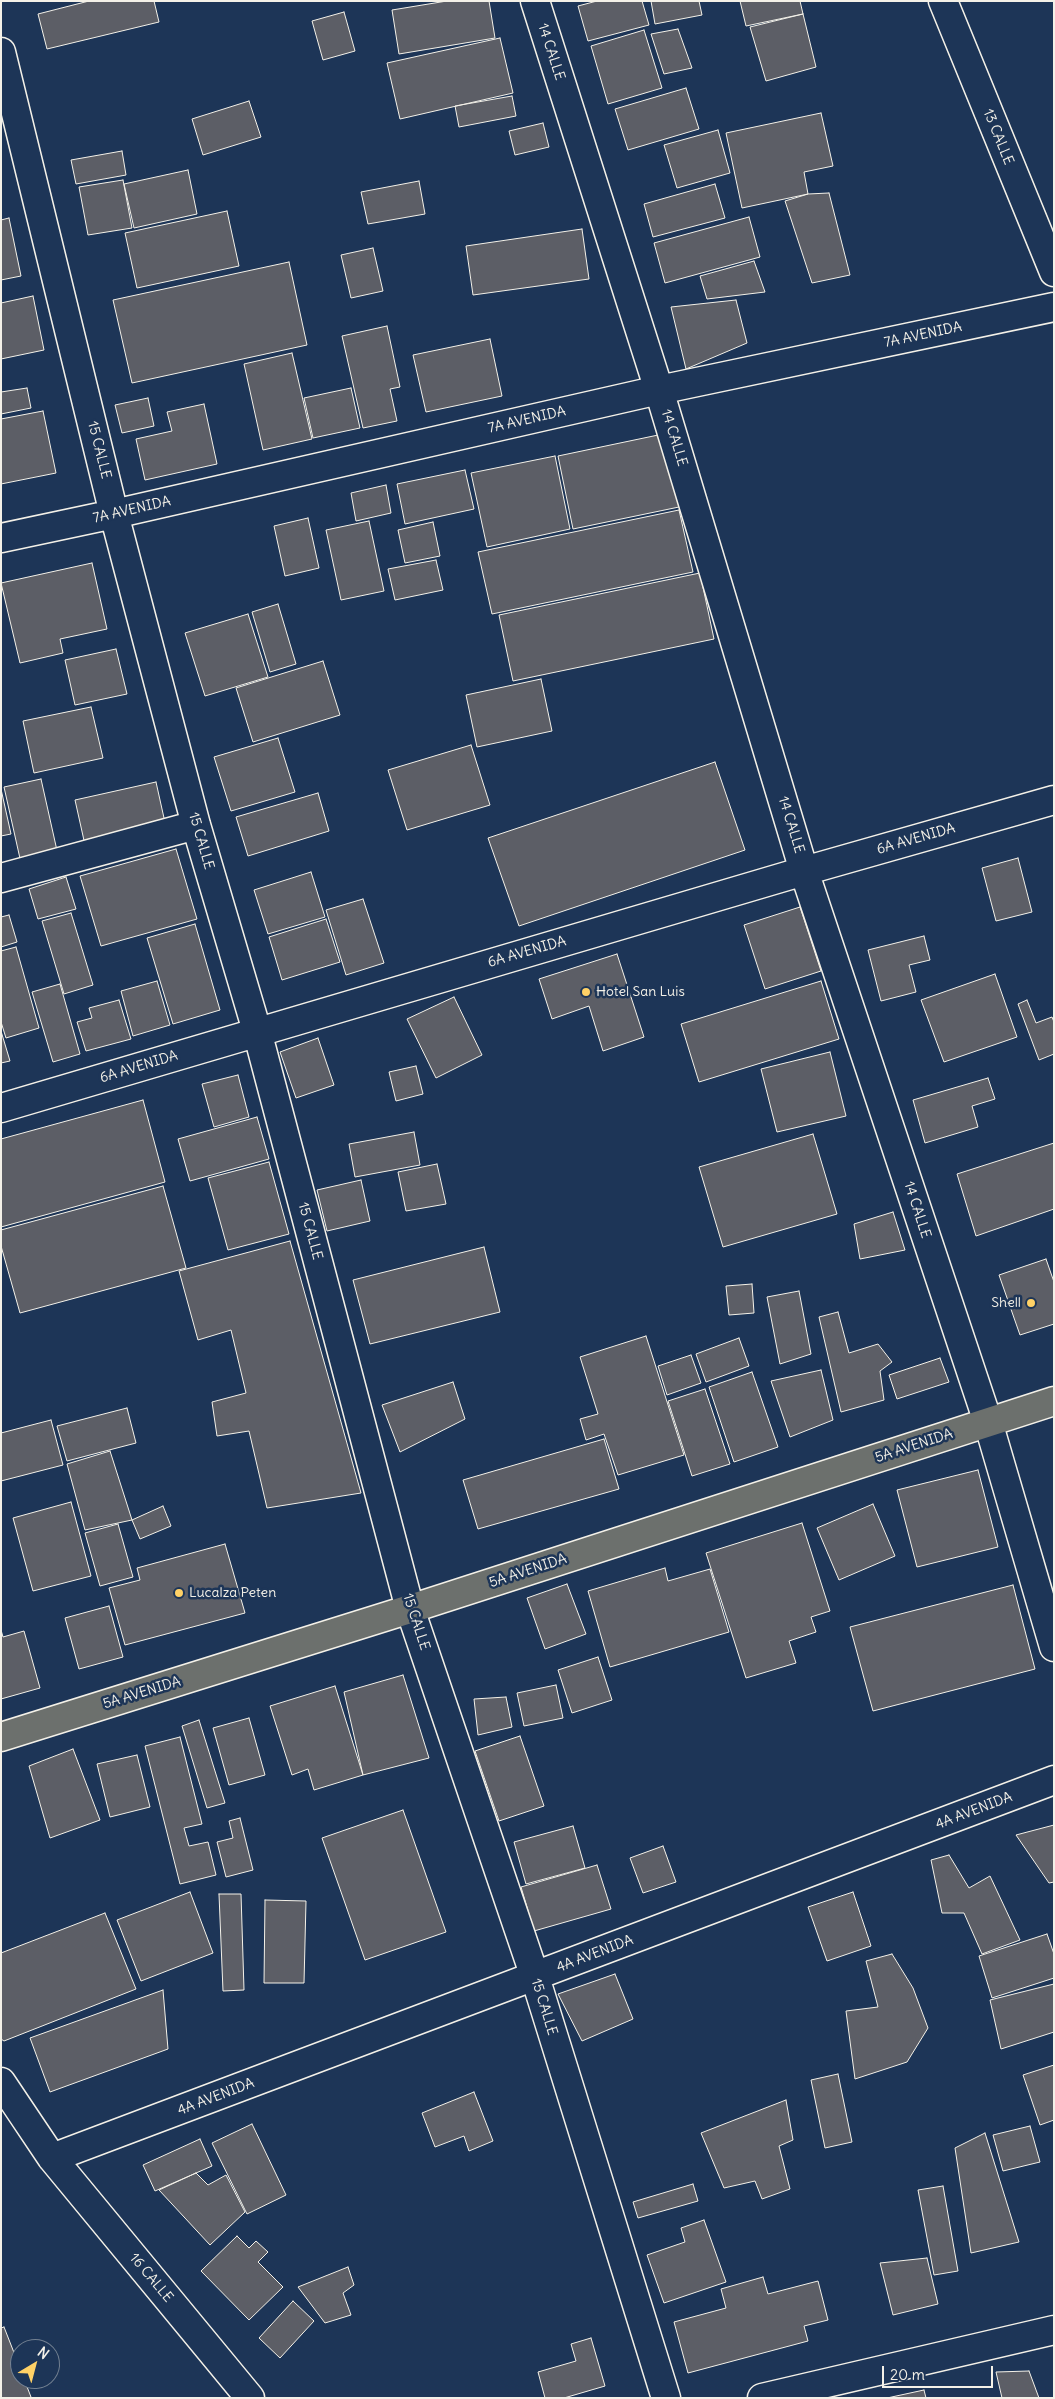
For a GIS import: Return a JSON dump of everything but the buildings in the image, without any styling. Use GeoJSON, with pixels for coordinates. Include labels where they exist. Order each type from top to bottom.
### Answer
{"type":"FeatureCollection","features":[{"type":"Feature","properties":{"kind":"main road","name":"5A AVENIDA"},"geometry":{"type":"LineString","coordinates":[[1,1737],[410,1609],[1054,1401]]}},
{"type":"Feature","properties":{"kind":"street","name":"14 CALLE"},"geometry":{"type":"LineString","coordinates":[[535,1],[659,390],[804,870],[988,1422],[1054,1647]]}},
{"type":"Feature","properties":{"kind":"street","name":"13 CALLE"},"geometry":{"type":"LineString","coordinates":[[943,1],[1054,272]]}},
{"type":"Feature","properties":{"kind":"street","name":"15 CALLE"},"geometry":{"type":"LineString","coordinates":[[1,52],[114,514],[196,825],[257,1031],[410,1609],[535,1977],[666,2398]]}},
{"type":"Feature","properties":{"kind":"street","name":"7A AVENIDA"},"geometry":{"type":"LineString","coordinates":[[1,538],[659,390],[1054,308]]}},
{"type":"Feature","properties":{"kind":"street","name":"6A AVENIDA"},"geometry":{"type":"LineString","coordinates":[[1,1108],[804,870],[1054,800]]}},
{"type":"Feature","properties":{"kind":"street"},"geometry":{"type":"LineString","coordinates":[[1,878],[196,825]]}},
{"type":"Feature","properties":{"kind":"street","name":"4A AVENIDA"},"geometry":{"type":"LineString","coordinates":[[52,2158],[1054,1780]]}},
{"type":"Feature","properties":{"kind":"street","name":"16 CALLE"},"geometry":{"type":"LineString","coordinates":[[1,2082],[52,2158],[250,2398]]}},
{"type":"Feature","properties":{"kind":"street","name":"16 CALLE"},"geometry":{"type":"LineString","coordinates":[[1,2117],[52,2158]]}},
{"type":"Feature","properties":{"kind":"street"},"geometry":{"type":"LineString","coordinates":[[762,2398],[1054,2330]]}},
{"type":"Feature","properties":{"kind":"place","name":"Hotel San Luis"},"geometry":{"type":"Point","coordinates":[586,992]}},
{"type":"Feature","properties":{"kind":"place","name":"Shell"},"geometry":{"type":"Point","coordinates":[1031,1303]}},
{"type":"Feature","properties":{"kind":"place","name":"Lucalza Peten"},"geometry":{"type":"Point","coordinates":[179,1593]}}]}
